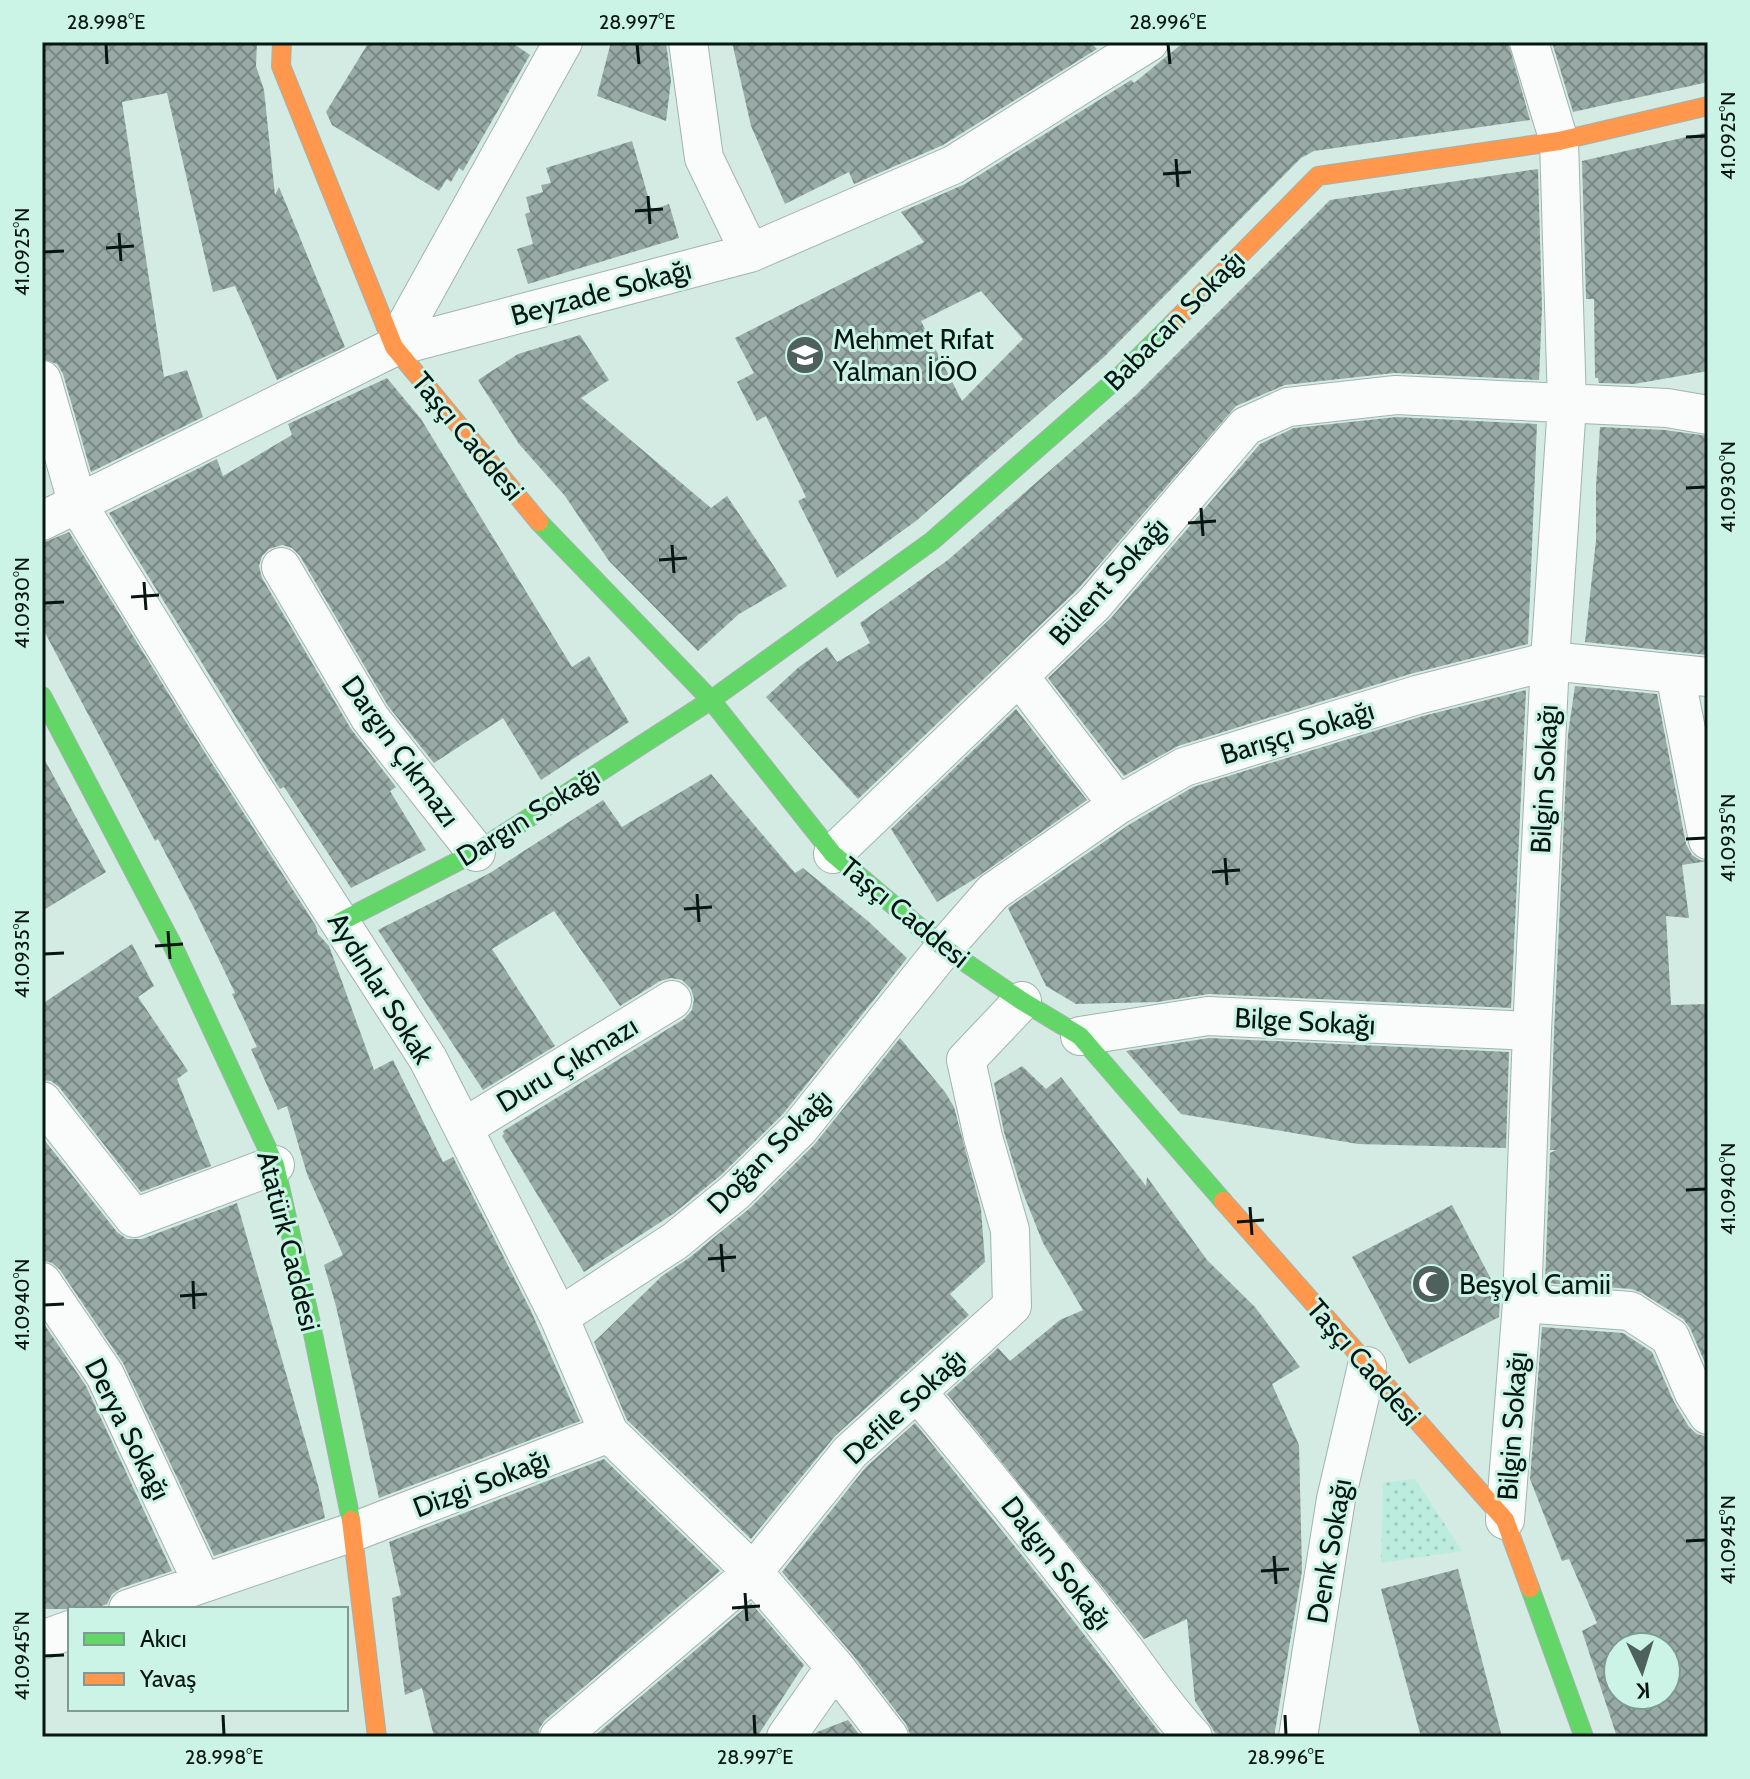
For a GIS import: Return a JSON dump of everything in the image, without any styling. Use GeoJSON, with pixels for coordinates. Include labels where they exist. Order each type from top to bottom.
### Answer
{"type":"FeatureCollection","features":[{"type":"Feature","properties":{"kind":"street","name":"Taşçı Caddesi"},"geometry":{"type":"LineString","coordinates":[[282,42],[281,66],[394,347],[556,542],[711,700],[833,854],[944,948],[1080,1036],[1505,1520],[1584,1737]]}},
{"type":"Feature","properties":{"kind":"street"},"geometry":{"type":"LineString","coordinates":[[394,347],[563,42]]}},
{"type":"Feature","properties":{"kind":"street"},"geometry":{"type":"LineString","coordinates":[[688,42],[704,158],[750,253]]}},
{"type":"Feature","properties":{"kind":"street","name":"Bilgin Sokağı"},"geometry":{"type":"LineString","coordinates":[[1505,1520],[1522,1303],[1550,661],[1567,404],[1559,141],[1529,42]]}},
{"type":"Feature","properties":{"kind":"street","name":"Beyzade Sokağı"},"geometry":{"type":"LineString","coordinates":[[42,521],[394,347],[750,253],[953,165],[1131,47]]}},
{"type":"Feature","properties":{"kind":"street","name":"Babacan Sokağı"},"geometry":{"type":"LineString","coordinates":[[711,700],[932,541],[1120,376],[1318,176],[1559,141],[1708,106]]}},
{"type":"Feature","properties":{"kind":"street","name":"Aydınlar Sokak"},"geometry":{"type":"LineString","coordinates":[[42,380],[78,505],[220,736],[428,1059],[559,1317],[609,1433],[753,1572],[835,1667],[889,1737]]}},
{"type":"Feature","properties":{"kind":"street","name":"Bülent Sokağı"},"geometry":{"type":"LineString","coordinates":[[833,854],[1094,604],[1246,426],[1288,407],[1396,395],[1667,408],[1708,415]]}},
{"type":"Feature","properties":{"kind":"street","name":"Dargın Çıkmazı"},"geometry":{"type":"LineString","coordinates":[[281,567],[370,718],[476,852]]}},
{"type":"Feature","properties":{"kind":"street","name":"Barışçı Sokağı"},"geometry":{"type":"LineString","coordinates":[[944,948],[993,892],[1118,805],[1184,767],[1417,695],[1550,661],[1692,675]]}},
{"type":"Feature","properties":{"kind":"street"},"geometry":{"type":"LineString","coordinates":[[1692,675],[1708,840]]}},
{"type":"Feature","properties":{"kind":"street"},"geometry":{"type":"LineString","coordinates":[[1019,676],[1118,805]]}},
{"type":"Feature","properties":{"kind":"street","name":"Atatürk Caddesi"},"geometry":{"type":"LineString","coordinates":[[42,696],[172,944],[275,1165],[353,1532],[377,1737]]}},
{"type":"Feature","properties":{"kind":"street","name":"Dargın Sokağı"},"geometry":{"type":"LineString","coordinates":[[340,922],[476,852],[711,700]]}},
{"type":"Feature","properties":{"kind":"street","name":"Doğan Sokağı"},"geometry":{"type":"LineString","coordinates":[[559,1317],[675,1241],[735,1192],[799,1129],[944,948]]}},
{"type":"Feature","properties":{"kind":"street","name":"Duru Çıkmazı"},"geometry":{"type":"LineString","coordinates":[[463,1128],[672,1000]]}},
{"type":"Feature","properties":{"kind":"street","name":"Defile Sokağı"},"geometry":{"type":"LineString","coordinates":[[559,1737],[753,1572],[850,1452],[1012,1306],[1010,1230],[983,1137],[966,1060],[1022,1001]]}},
{"type":"Feature","properties":{"kind":"street","name":"Bilge Sokağı"},"geometry":{"type":"LineString","coordinates":[[1080,1036],[1208,1016],[1532,1031]]}},
{"type":"Feature","properties":{"kind":"street"},"geometry":{"type":"LineString","coordinates":[[42,1101],[134,1218],[275,1165]]}},
{"type":"Feature","properties":{"kind":"street","name":"Derya Sokağı"},"geometry":{"type":"LineString","coordinates":[[42,1282],[105,1375],[202,1582]]}},
{"type":"Feature","properties":{"kind":"street"},"geometry":{"type":"LineString","coordinates":[[1522,1303],[1630,1311],[1670,1337],[1694,1393],[1708,1415]]}},
{"type":"Feature","properties":{"kind":"street","name":"Denk Sokağı"},"geometry":{"type":"LineString","coordinates":[[1298,1737],[1336,1499],[1367,1366]]}},
{"type":"Feature","properties":{"kind":"street","name":"Dalgın Sokağı"},"geometry":{"type":"LineString","coordinates":[[917,1392],[980,1466],[1136,1664],[1180,1731]]}},
{"type":"Feature","properties":{"kind":"street","name":"Dizgi Sokağı"},"geometry":{"type":"LineString","coordinates":[[133,1607],[353,1532],[609,1433]]}},
{"type":"Feature","properties":{"kind":"street"},"geometry":{"type":"LineString","coordinates":[[42,1640],[68,1631]]}},
{"type":"Feature","properties":{"kind":"street"},"geometry":{"type":"LineString","coordinates":[[786,1737],[835,1667]]}},
{"type":"Feature","properties":{"kind":"green space"},"geometry":{"type":"Polygon","coordinates":[[[1415,1479],[1462,1551],[1381,1563],[1383,1483],[1415,1479]]]}},
{"type":"Feature","properties":{"kind":"building"},"geometry":{"type":"Polygon","coordinates":[[[42,42],[257,42],[256,66],[264,90],[275,195],[279,187],[345,347],[277,380],[235,286],[213,292],[167,93],[122,102],[164,377],[187,370],[203,417],[91,472],[63,374],[57,364],[42,359],[42,42]]]}},
{"type":"Feature","properties":{"kind":"building"},"geometry":{"type":"Polygon","coordinates":[[[369,42],[511,42],[530,55],[463,171],[459,168],[451,182],[447,179],[439,191],[332,125],[326,112],[369,42]]]}},
{"type":"Feature","properties":{"kind":"building"},"geometry":{"type":"Polygon","coordinates":[[[611,42],[666,42],[671,81],[666,121],[597,96],[611,42]]]}},
{"type":"Feature","properties":{"kind":"building"},"geometry":{"type":"Polygon","coordinates":[[[732,42],[1090,42],[1097,49],[943,145],[854,184],[849,172],[785,204],[751,126],[732,42]]]}},
{"type":"Feature","properties":{"kind":"building"},"geometry":{"type":"Polygon","coordinates":[[[1184,42],[1508,42],[1530,120],[1314,151],[1301,158],[1103,358],[916,521],[837,578],[798,501],[806,497],[766,416],[757,421],[737,382],[754,373],[735,338],[924,242],[901,212],[965,184],[1131,80],[1134,83],[1184,42]],[[981,291],[921,321],[962,401],[1023,339],[981,291]]]}},
{"type":"Feature","properties":{"kind":"building"},"geometry":{"type":"Polygon","coordinates":[[[1552,42],[1708,42],[1708,82],[1573,112],[1552,42]]]}},
{"type":"Feature","properties":{"kind":"building"},"geometry":{"type":"Polygon","coordinates":[[[1708,132],[1708,371],[1634,384],[1599,383],[1595,378],[1594,299],[1586,299],[1582,161],[1708,132]]]}},
{"type":"Feature","properties":{"kind":"building"},"geometry":{"type":"Polygon","coordinates":[[[632,141],[652,210],[669,204],[679,238],[528,284],[517,249],[533,244],[525,214],[530,212],[526,197],[543,192],[541,185],[551,183],[546,168],[632,141]]]}},
{"type":"Feature","properties":{"kind":"building"},"geometry":{"type":"Polygon","coordinates":[[[1538,169],[1542,307],[1539,380],[1394,373],[1285,385],[1236,406],[1078,589],[858,799],[766,697],[827,647],[837,662],[870,643],[860,623],[948,560],[1136,395],[1330,200],[1538,169]]]}},
{"type":"Feature","properties":{"kind":"building"},"geometry":{"type":"Polygon","coordinates":[[[580,335],[609,380],[581,398],[711,508],[727,496],[787,586],[739,614],[698,651],[609,561],[565,496],[519,444],[478,380],[518,354],[580,335]]]}},
{"type":"Feature","properties":{"kind":"building"},"geometry":{"type":"Polygon","coordinates":[[[387,378],[421,419],[572,667],[589,656],[629,722],[541,780],[503,718],[434,763],[388,706],[300,556],[292,548],[282,545],[269,549],[262,556],[259,566],[262,578],[351,729],[396,787],[390,791],[426,850],[351,888],[284,787],[280,789],[109,513],[217,459],[223,476],[292,435],[288,424],[387,378]]]}},
{"type":"Feature","properties":{"kind":"building"},"geometry":{"type":"Polygon","coordinates":[[[1397,417],[1537,424],[1528,644],[1410,674],[1178,746],[1124,776],[1048,678],[1111,618],[1260,444],[1294,428],[1397,417]]]}},
{"type":"Feature","properties":{"kind":"building"},"geometry":{"type":"Polygon","coordinates":[[[1600,427],[1665,430],[1708,436],[1708,655],[1585,642],[1596,540],[1600,427]]]}},
{"type":"Feature","properties":{"kind":"building"},"geometry":{"type":"Polygon","coordinates":[[[69,532],[316,926],[318,934],[329,946],[374,1070],[393,1060],[443,1162],[453,1157],[530,1309],[580,1421],[379,1498],[324,1265],[343,1255],[307,1174],[287,1106],[278,1110],[251,1049],[257,1047],[232,994],[235,993],[195,910],[42,627],[42,543],[69,532]]]}},
{"type":"Feature","properties":{"kind":"building"},"geometry":{"type":"Polygon","coordinates":[[[1575,686],[1657,694],[1686,844],[1692,855],[1708,861],[1682,865],[1689,918],[1666,916],[1671,1005],[1708,1004],[1708,1370],[1683,1319],[1642,1293],[1632,1289],[1545,1283],[1550,1153],[1556,1150],[1550,1150],[1568,734],[1575,686]]]}},
{"type":"Feature","properties":{"kind":"building"},"geometry":{"type":"Polygon","coordinates":[[[1526,690],[1511,1008],[1209,994],[1157,1002],[1076,1004],[1046,986],[1008,908],[1130,824],[1193,787],[1423,716],[1526,690]]]}},
{"type":"Feature","properties":{"kind":"building"},"geometry":{"type":"Polygon","coordinates":[[[1016,709],[1087,800],[937,902],[891,829],[1016,709]]]}},
{"type":"Feature","properties":{"kind":"building"},"geometry":{"type":"Polygon","coordinates":[[[42,755],[106,872],[42,911],[42,755]]]}},
{"type":"Feature","properties":{"kind":"building"},"geometry":{"type":"Polygon","coordinates":[[[711,774],[795,873],[803,868],[907,958],[783,1114],[720,1176],[673,1214],[584,1272],[502,1136],[503,1131],[684,1019],[692,1010],[694,999],[691,989],[682,980],[671,978],[660,981],[620,1006],[554,911],[492,949],[555,1046],[483,1090],[378,930],[490,873],[603,800],[622,827],[711,774]]]}},
{"type":"Feature","properties":{"kind":"building"},"geometry":{"type":"Polygon","coordinates":[[[132,944],[154,986],[138,997],[188,1071],[177,1079],[211,1166],[141,1192],[59,1087],[51,1081],[42,1080],[42,1004],[132,944]]]}},
{"type":"Feature","properties":{"kind":"building"},"geometry":{"type":"Polygon","coordinates":[[[900,1038],[954,1107],[981,1209],[985,1262],[950,1294],[969,1315],[835,1436],[751,1539],[627,1420],[594,1342],[662,1276],[750,1208],[814,1145],[900,1038]]]}},
{"type":"Feature","properties":{"kind":"building"},"geometry":{"type":"Polygon","coordinates":[[[1209,1038],[1509,1052],[1506,1148],[1358,1144],[1181,1114],[1126,1051],[1209,1038]]]}},
{"type":"Feature","properties":{"kind":"building"},"geometry":{"type":"Polygon","coordinates":[[[1022,1066],[1046,1089],[1061,1077],[1146,1186],[1147,1177],[1207,1260],[1255,1307],[1300,1367],[1272,1384],[1299,1445],[1302,1571],[1274,1737],[1230,1737],[1215,1733],[1195,1701],[1187,1619],[1144,1639],[947,1394],[998,1348],[1010,1361],[1060,1320],[1083,1310],[1043,1243],[1021,1188],[1004,1132],[994,1083],[1022,1066]]]}},
{"type":"Feature","properties":{"kind":"building"},"geometry":{"type":"Polygon","coordinates":[[[42,1137],[117,1232],[127,1239],[142,1239],[237,1203],[325,1518],[214,1556],[123,1363],[60,1270],[42,1260],[42,1137]]]}},
{"type":"Feature","properties":{"kind":"building","name":"Beşyol Camii"},"geometry":{"type":"Polygon","coordinates":[[[1452,1205],[1500,1296],[1499,1317],[1409,1364],[1352,1257],[1452,1205]]]}},
{"type":"Feature","properties":{"kind":"building"},"geometry":{"type":"Polygon","coordinates":[[[42,1321],[86,1386],[172,1571],[121,1588],[112,1594],[107,1604],[99,1607],[42,1609],[42,1321]]]}},
{"type":"Feature","properties":{"kind":"building"},"geometry":{"type":"Polygon","coordinates":[[[1542,1327],[1623,1333],[1652,1352],[1689,1427],[1697,1434],[1708,1437],[1708,1737],[1617,1737],[1608,1711],[1682,1711],[1682,1631],[1602,1631],[1602,1692],[1582,1631],[1597,1623],[1569,1559],[1562,1561],[1530,1479],[1542,1327]]]}},
{"type":"Feature","properties":{"kind":"building"},"geometry":{"type":"Polygon","coordinates":[[[915,1423],[1163,1737],[911,1737],[906,1724],[852,1654],[782,1572],[866,1467],[915,1423]]]}},
{"type":"Feature","properties":{"kind":"building"},"geometry":{"type":"Polygon","coordinates":[[[604,1459],[720,1571],[545,1720],[538,1737],[434,1737],[422,1688],[405,1695],[392,1598],[401,1595],[389,1542],[604,1459]]]}},
{"type":"Feature","properties":{"kind":"building"},"geometry":{"type":"Polygon","coordinates":[[[1458,1569],[1502,1737],[1421,1737],[1381,1589],[1458,1569]]]}},
{"type":"Feature","properties":{"kind":"building"},"geometry":{"type":"Polygon","coordinates":[[[751,1603],[804,1665],[757,1737],[593,1737],[751,1603]]]}},
{"type":"Feature","properties":{"kind":"building"},"geometry":{"type":"Polygon","coordinates":[[[848,1720],[861,1737],[813,1737],[817,1732],[848,1720]]]}},
{"type":"Feature","properties":{"kind":"traffic: fast"},"geometry":{"type":"LineString","coordinates":[[340,922],[476,852],[711,700],[932,541],[1120,376],[1174,322]]}},
{"type":"Feature","properties":{"kind":"traffic: fast"},"geometry":{"type":"LineString","coordinates":[[539,522],[711,700],[833,854],[944,948],[1080,1036],[1223,1201]]}},
{"type":"Feature","properties":{"kind":"traffic: fast"},"geometry":{"type":"LineString","coordinates":[[42,696],[172,944],[275,1165],[351,1520]]}},
{"type":"Feature","properties":{"kind":"traffic: fast"},"geometry":{"type":"LineString","coordinates":[[1530,1588],[1584,1737]]}},
{"type":"Feature","properties":{"kind":"traffic: slow"},"geometry":{"type":"LineString","coordinates":[[282,42],[281,66],[394,347],[539,522]]}},
{"type":"Feature","properties":{"kind":"traffic: slow"},"geometry":{"type":"LineString","coordinates":[[1174,322],[1318,176],[1559,141],[1708,106]]}},
{"type":"Feature","properties":{"kind":"traffic: slow"},"geometry":{"type":"LineString","coordinates":[[1223,1201],[1505,1520],[1530,1588]]}},
{"type":"Feature","properties":{"kind":"traffic: slow"},"geometry":{"type":"LineString","coordinates":[[351,1520],[377,1737]]}},
{"type":"Feature","properties":{"kind":"place","name":"Mehmet Rıfat Yalman İÖO"},"geometry":{"type":"Point","coordinates":[805,355]}},
{"type":"Feature","properties":{"kind":"place","name":"Beşyol Camii"},"geometry":{"type":"Point","coordinates":[1431,1284]}}]}
